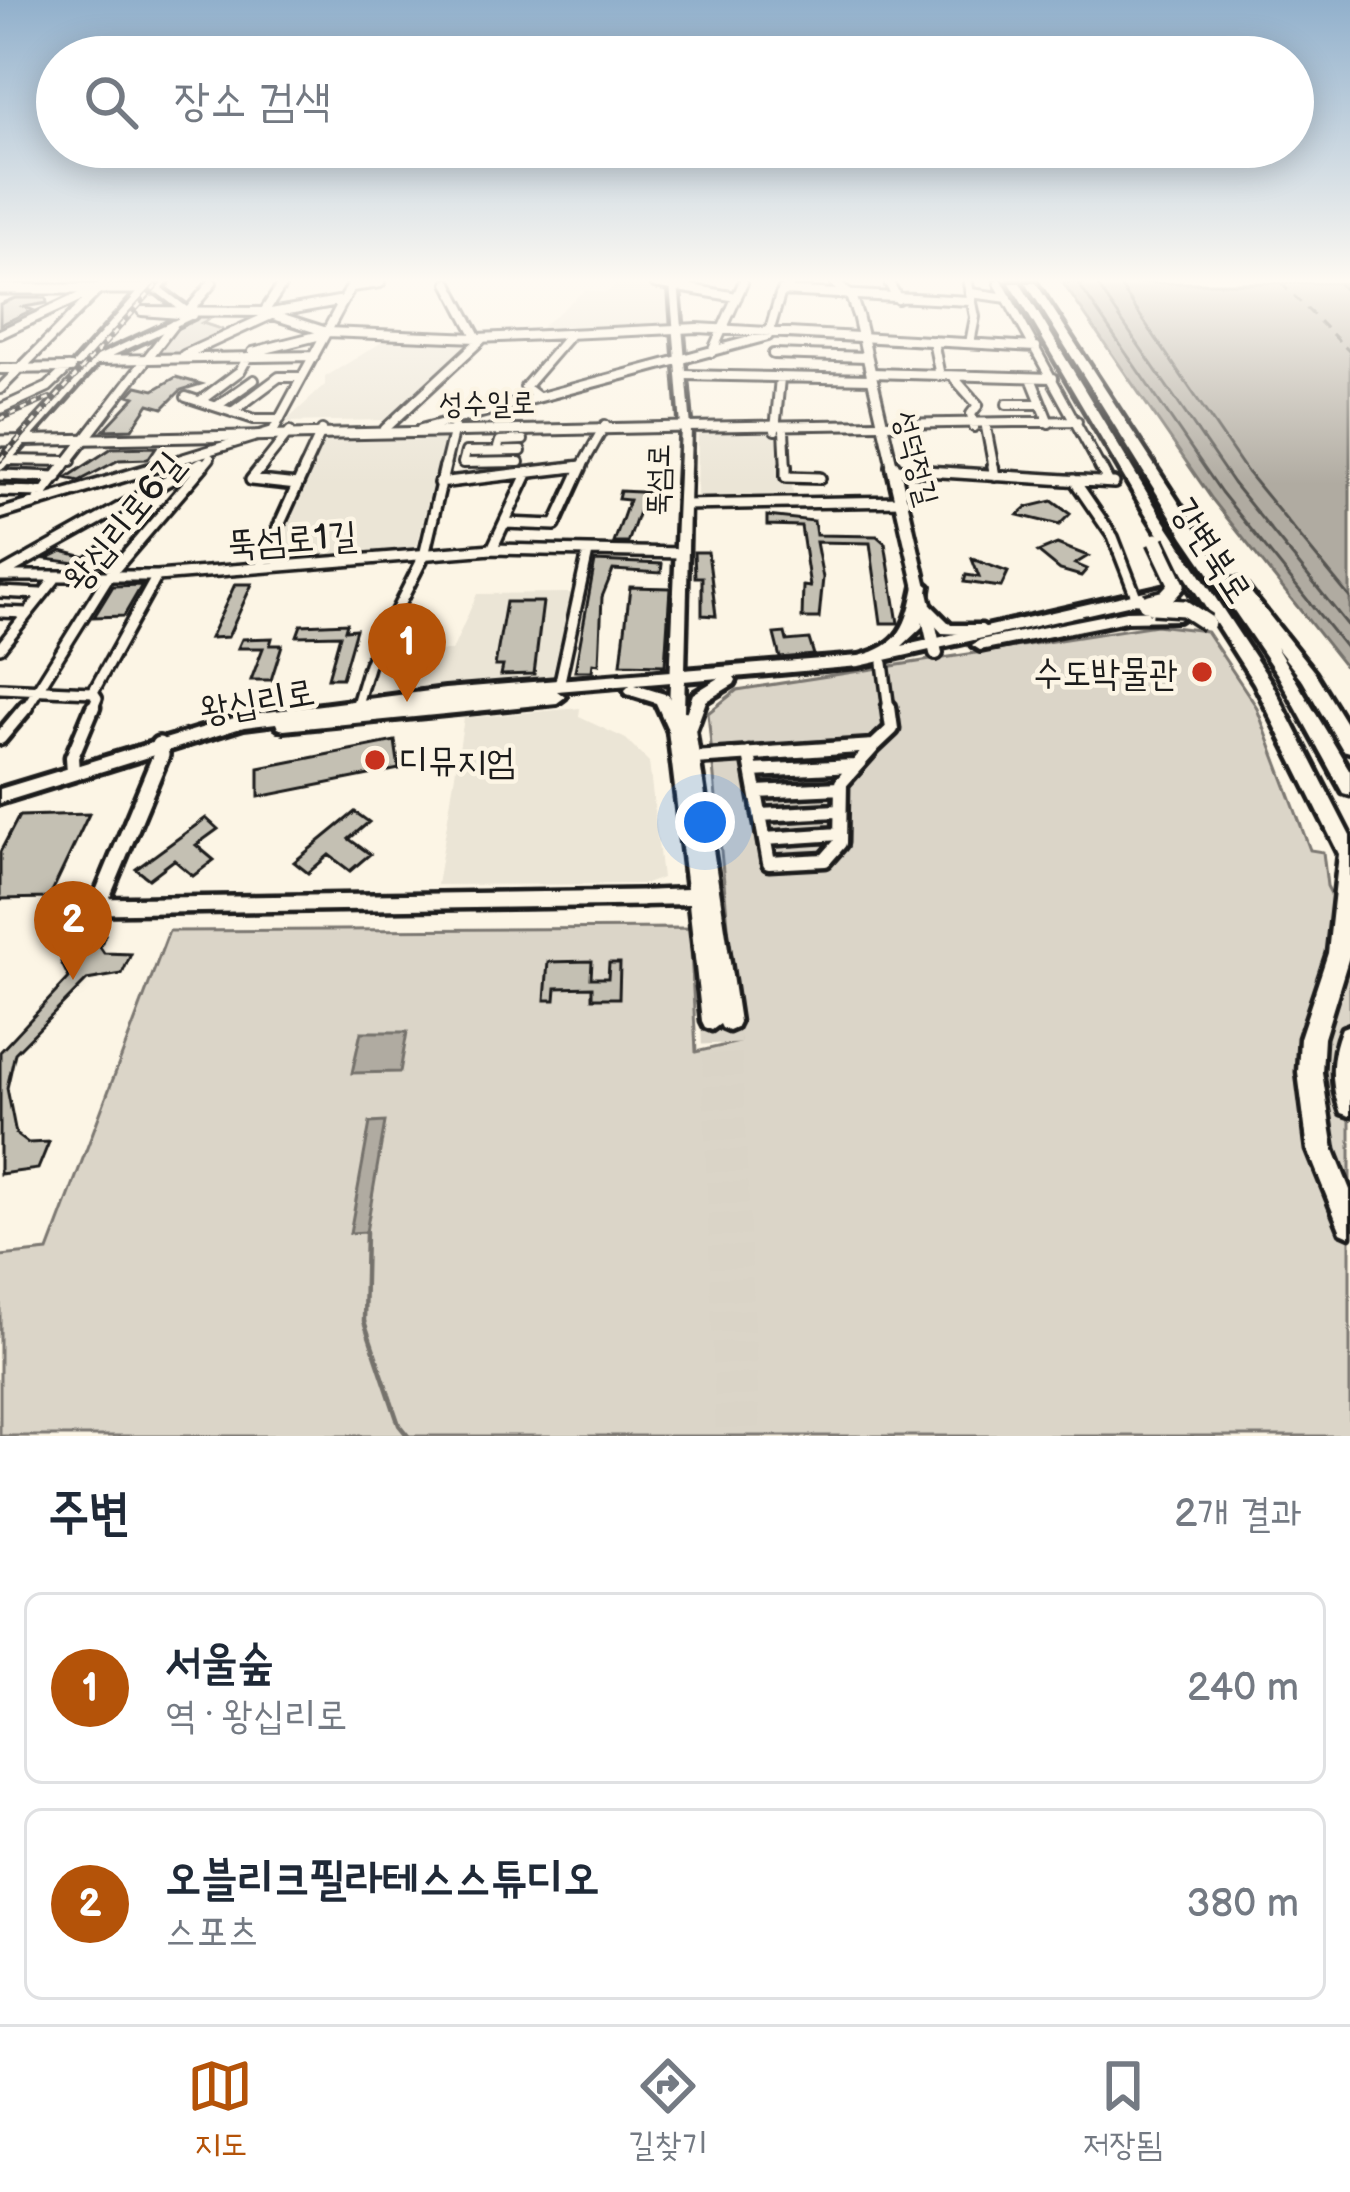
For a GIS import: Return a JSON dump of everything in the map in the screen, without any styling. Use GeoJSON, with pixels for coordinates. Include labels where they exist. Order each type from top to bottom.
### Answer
{"type":"FeatureCollection","features":[{"type":"Feature","properties":{"kind":"highway","name":"강변북로"},"geometry":{"type":"LineString","coordinates":[[1049,350],[1262,682],[1349,855]]}},
{"type":"Feature","properties":{"kind":"highway","name":"강변북로"},"geometry":{"type":"LineString","coordinates":[[1073,350],[1188,533],[1275,657],[1350,788]]}},
{"type":"Feature","properties":{"kind":"highway"},"geometry":{"type":"LineString","coordinates":[[1144,603],[1165,598],[1177,585],[1156,541],[1151,511]]}},
{"type":"Feature","properties":{"kind":"highway"},"geometry":{"type":"LineString","coordinates":[[1188,533],[1262,612],[1350,746]]}},
{"type":"Feature","properties":{"kind":"highway"},"geometry":{"type":"LineString","coordinates":[[1144,603],[1184,608],[1207,623],[1262,682]]}},
{"type":"Feature","properties":{"kind":"highway"},"geometry":{"type":"LineString","coordinates":[[1349,855],[1339,953],[1312,1038],[1310,1072],[1321,1150],[1350,1223]]}},
{"type":"Feature","properties":{"kind":"highway"},"geometry":{"type":"LineString","coordinates":[[1350,1036],[1343,1068],[1350,1104]]}},
{"type":"Feature","properties":{"kind":"main road"},"geometry":{"type":"LineString","coordinates":[[3,452],[89,350]]}},
{"type":"Feature","properties":{"kind":"main road"},"geometry":{"type":"LineString","coordinates":[[3,452],[23,440],[95,360],[115,350]]}},
{"type":"Feature","properties":{"kind":"main road","name":"뚝섬로"},"geometry":{"type":"LineString","coordinates":[[681,350],[686,427],[676,679],[697,896],[721,1021],[694,758],[683,728]]}},
{"type":"Feature","properties":{"kind":"main road"},"geometry":{"type":"LineString","coordinates":[[879,661],[910,633],[922,586]]}},
{"type":"Feature","properties":{"kind":"main road"},"geometry":{"type":"LineString","coordinates":[[926,608],[947,629],[986,638],[1122,617],[1179,615],[1190,608],[1172,591],[1144,603],[986,638]]}},
{"type":"Feature","properties":{"kind":"main road","name":"왕십리로"},"geometry":{"type":"LineString","coordinates":[[0,800],[244,721],[357,704],[741,676],[879,661],[1144,603]]}},
{"type":"Feature","properties":{"kind":"main road","name":"왕십리로"},"geometry":{"type":"LineString","coordinates":[[0,800],[73,772],[284,724],[879,661]]}},
{"type":"Feature","properties":{"kind":"main road"},"geometry":{"type":"LineString","coordinates":[[633,690],[662,699],[683,728],[705,692],[741,676]]}},
{"type":"Feature","properties":{"kind":"main road"},"geometry":{"type":"LineString","coordinates":[[642,898],[697,896]]}},
{"type":"Feature","properties":{"kind":"street"},"geometry":{"type":"LineString","coordinates":[[0,388],[39,350]]}},
{"type":"Feature","properties":{"kind":"street"},"geometry":{"type":"LineString","coordinates":[[40,496],[152,350]]}},
{"type":"Feature","properties":{"kind":"street"},"geometry":{"type":"LineString","coordinates":[[178,358],[194,350]]}},
{"type":"Feature","properties":{"kind":"street"},"geometry":{"type":"LineString","coordinates":[[200,400],[240,371],[247,357],[270,350]]}},
{"type":"Feature","properties":{"kind":"street"},"geometry":{"type":"LineString","coordinates":[[0,575],[210,458],[273,431],[317,350]]}},
{"type":"Feature","properties":{"kind":"street"},"geometry":{"type":"LineString","coordinates":[[385,429],[467,350]]}},
{"type":"Feature","properties":{"kind":"street"},"geometry":{"type":"LineString","coordinates":[[538,397],[525,387],[557,350]]}},
{"type":"Feature","properties":{"kind":"street"},"geometry":{"type":"LineString","coordinates":[[421,428],[718,350]]}},
{"type":"Feature","properties":{"kind":"street"},"geometry":{"type":"LineString","coordinates":[[779,350],[778,354],[867,357]]}},
{"type":"Feature","properties":{"kind":"street","name":"성덕정길"},"geometry":{"type":"LineString","coordinates":[[866,350],[935,649]]}},
{"type":"Feature","properties":{"kind":"street"},"geometry":{"type":"LineString","coordinates":[[935,350],[940,376]]}},
{"type":"Feature","properties":{"kind":"street"},"geometry":{"type":"LineString","coordinates":[[896,469],[1111,482],[1038,350]]}},
{"type":"Feature","properties":{"kind":"street"},"geometry":{"type":"LineString","coordinates":[[95,360],[314,356]]}},
{"type":"Feature","properties":{"kind":"street"},"geometry":{"type":"LineString","coordinates":[[0,369],[71,368]]}},
{"type":"Feature","properties":{"kind":"street"},"geometry":{"type":"LineString","coordinates":[[0,409],[48,387],[71,368]]}},
{"type":"Feature","properties":{"kind":"street"},"geometry":{"type":"LineString","coordinates":[[684,375],[1053,378]]}},
{"type":"Feature","properties":{"kind":"street"},"geometry":{"type":"LineString","coordinates":[[232,412],[279,377],[302,377]]}},
{"type":"Feature","properties":{"kind":"street"},"geometry":{"type":"LineString","coordinates":[[953,377],[978,405],[970,417],[974,427]]}},
{"type":"Feature","properties":{"kind":"street"},"geometry":{"type":"LineString","coordinates":[[780,378],[786,477],[820,478]]}},
{"type":"Feature","properties":{"kind":"street"},"geometry":{"type":"LineString","coordinates":[[1031,378],[1049,423]]}},
{"type":"Feature","properties":{"kind":"street"},"geometry":{"type":"LineString","coordinates":[[217,406],[254,380]]}},
{"type":"Feature","properties":{"kind":"street"},"geometry":{"type":"LineString","coordinates":[[186,397],[232,412],[280,419]]}},
{"type":"Feature","properties":{"kind":"street"},"geometry":{"type":"LineString","coordinates":[[1007,404],[1040,404]]}},
{"type":"Feature","properties":{"kind":"street"},"geometry":{"type":"LineString","coordinates":[[686,427],[986,427],[1077,421]]}},
{"type":"Feature","properties":{"kind":"street"},"geometry":{"type":"LineString","coordinates":[[505,523],[555,525],[605,425]]}},
{"type":"Feature","properties":{"kind":"street"},"geometry":{"type":"LineString","coordinates":[[492,549],[522,475],[526,427]]}},
{"type":"Feature","properties":{"kind":"street","name":"성수일로"},"geometry":{"type":"LineString","coordinates":[[3,452],[23,440],[421,428],[686,427]]}},
{"type":"Feature","properties":{"kind":"street"},"geometry":{"type":"LineString","coordinates":[[986,427],[995,476]]}},
{"type":"Feature","properties":{"kind":"street"},"geometry":{"type":"LineString","coordinates":[[357,704],[369,664],[424,556],[454,428]]}},
{"type":"Feature","properties":{"kind":"street"},"geometry":{"type":"LineString","coordinates":[[466,481],[474,428]]}},
{"type":"Feature","properties":{"kind":"street"},"geometry":{"type":"LineString","coordinates":[[261,566],[322,430]]}},
{"type":"Feature","properties":{"kind":"street"},"geometry":{"type":"LineString","coordinates":[[290,431],[251,480],[297,485]]}},
{"type":"Feature","properties":{"kind":"street"},"geometry":{"type":"LineString","coordinates":[[493,478],[500,441],[521,451]]}},
{"type":"Feature","properties":{"kind":"street"},"geometry":{"type":"LineString","coordinates":[[0,513],[40,496],[236,445]]}},
{"type":"Feature","properties":{"kind":"street"},"geometry":{"type":"LineString","coordinates":[[448,454],[496,457],[521,451]]}},
{"type":"Feature","properties":{"kind":"street"},"geometry":{"type":"LineString","coordinates":[[3,452],[70,461]]}},
{"type":"Feature","properties":{"kind":"street","name":"왕십리로6길"},"geometry":{"type":"LineString","coordinates":[[0,738],[108,577],[210,458]]}},
{"type":"Feature","properties":{"kind":"street"},"geometry":{"type":"LineString","coordinates":[[439,484],[582,466]]}},
{"type":"Feature","properties":{"kind":"street"},"geometry":{"type":"LineString","coordinates":[[0,475],[57,477]]}},
{"type":"Feature","properties":{"kind":"street"},"geometry":{"type":"LineString","coordinates":[[1074,480],[1113,537],[1144,603]]}},
{"type":"Feature","properties":{"kind":"street"},"geometry":{"type":"LineString","coordinates":[[0,491],[40,496]]}},
{"type":"Feature","properties":{"kind":"street"},"geometry":{"type":"LineString","coordinates":[[0,513],[24,492]]}},
{"type":"Feature","properties":{"kind":"street"},"geometry":{"type":"LineString","coordinates":[[684,505],[904,501]]}},
{"type":"Feature","properties":{"kind":"street","name":"뚝섬로1길"},"geometry":{"type":"LineString","coordinates":[[0,575],[56,579],[158,576],[492,549],[682,553]]}},
{"type":"Feature","properties":{"kind":"street"},"geometry":{"type":"LineString","coordinates":[[559,686],[588,552]]}},
{"type":"Feature","properties":{"kind":"street"},"geometry":{"type":"LineString","coordinates":[[93,692],[158,576]]}},
{"type":"Feature","properties":{"kind":"street"},"geometry":{"type":"LineString","coordinates":[[0,648],[56,579]]}},
{"type":"Feature","properties":{"kind":"street"},"geometry":{"type":"LineString","coordinates":[[0,592],[40,594]]}},
{"type":"Feature","properties":{"kind":"street"},"geometry":{"type":"LineString","coordinates":[[0,612],[26,613]]}},
{"type":"Feature","properties":{"kind":"street"},"geometry":{"type":"LineString","coordinates":[[748,754],[769,863],[825,860],[836,854],[840,788],[854,766],[892,729],[879,661]]}},
{"type":"Feature","properties":{"kind":"street"},"geometry":{"type":"LineString","coordinates":[[0,688],[93,692],[98,698],[72,757],[73,772]]}},
{"type":"Feature","properties":{"kind":"street"},"geometry":{"type":"LineString","coordinates":[[694,758],[874,746]]}},
{"type":"Feature","properties":{"kind":"street"},"geometry":{"type":"LineString","coordinates":[[160,750],[98,906],[642,898]]}},
{"type":"Feature","properties":{"kind":"street"},"geometry":{"type":"LineString","coordinates":[[752,771],[854,766]]}},
{"type":"Feature","properties":{"kind":"street"},"geometry":{"type":"LineString","coordinates":[[756,792],[840,788]]}},
{"type":"Feature","properties":{"kind":"street"},"geometry":{"type":"LineString","coordinates":[[760,815],[837,811]]}},
{"type":"Feature","properties":{"kind":"street"},"geometry":{"type":"LineString","coordinates":[[765,839],[839,834]]}},
{"type":"Feature","properties":{"kind":"shaded area"},"geometry":{"type":"Polygon","coordinates":[[[154,350],[192,350],[177,357],[146,358],[154,350]]]}},
{"type":"Feature","properties":{"kind":"shaded area"},"geometry":{"type":"Polygon","coordinates":[[[369,350],[463,350],[384,420],[285,422],[325,385],[325,377],[369,350]]]}},
{"type":"Feature","properties":{"kind":"shaded area"},"geometry":{"type":"Polygon","coordinates":[[[698,431],[780,433],[783,479],[791,479],[794,500],[697,501],[698,431]]]}},
{"type":"Feature","properties":{"kind":"shaded area"},"geometry":{"type":"Polygon","coordinates":[[[446,432],[415,554],[270,559],[324,435],[446,432]]]}},
{"type":"Feature","properties":{"kind":"shaded area"},"geometry":{"type":"Polygon","coordinates":[[[572,593],[551,681],[364,699],[363,689],[381,651],[452,651],[477,594],[572,593]]]}},
{"type":"Feature","properties":{"kind":"shaded area"},"geometry":{"type":"Polygon","coordinates":[[[1156,625],[1206,631],[1256,706],[1310,850],[1323,852],[1327,886],[1350,931],[1350,1436],[0,1436],[0,1256],[48,1251],[169,931],[690,928],[696,1052],[739,1042],[708,713],[737,690],[1156,625]]]}},
{"type":"Feature","properties":{"kind":"shaded area"},"geometry":{"type":"Polygon","coordinates":[[[580,708],[579,717],[626,739],[649,762],[662,878],[646,884],[437,885],[464,718],[580,708]]]}},
{"type":"Feature","properties":{"kind":"water"},"geometry":{"type":"Polygon","coordinates":[[[1109,350],[1350,350],[1350,673],[1212,499],[1109,350]]]}},
{"type":"Feature","properties":{"kind":"water"},"geometry":{"type":"Polygon","coordinates":[[[361,1032],[407,1032],[400,1072],[352,1073],[361,1032]]]}},
{"type":"Feature","properties":{"kind":"water"},"geometry":{"type":"Polygon","coordinates":[[[385,1122],[366,1232],[350,1233],[370,1123],[385,1122]]]}},
{"type":"Feature","properties":{"kind":"building"},"geometry":{"type":"Polygon","coordinates":[[[176,377],[201,384],[181,390],[163,408],[149,404],[132,429],[104,430],[135,397],[129,395],[137,386],[154,390],[176,377]]]}},
{"type":"Feature","properties":{"kind":"building"},"geometry":{"type":"Polygon","coordinates":[[[156,447],[148,459],[119,460],[79,481],[66,478],[112,448],[156,447]]]}},
{"type":"Feature","properties":{"kind":"building"},"geometry":{"type":"Polygon","coordinates":[[[620,491],[658,493],[656,501],[643,500],[628,543],[614,543],[629,500],[618,499],[620,491]]]}},
{"type":"Feature","properties":{"kind":"building"},"geometry":{"type":"Polygon","coordinates":[[[1052,501],[1070,514],[1059,525],[1018,515],[1027,507],[1052,501]]]}},
{"type":"Feature","properties":{"kind":"building"},"geometry":{"type":"Polygon","coordinates":[[[767,516],[814,521],[816,535],[877,536],[885,543],[898,623],[881,623],[870,543],[816,542],[823,578],[819,618],[802,618],[803,586],[810,587],[801,526],[767,525],[767,516]]]}},
{"type":"Feature","properties":{"kind":"building"},"geometry":{"type":"Polygon","coordinates":[[[1057,544],[1088,556],[1075,564],[1087,569],[1081,576],[1060,570],[1038,552],[1057,544]]]}},
{"type":"Feature","properties":{"kind":"building"},"geometry":{"type":"Polygon","coordinates":[[[99,546],[111,549],[98,559],[109,562],[105,567],[46,559],[62,551],[85,557],[99,546]]]}},
{"type":"Feature","properties":{"kind":"building"},"geometry":{"type":"Polygon","coordinates":[[[694,552],[708,552],[716,616],[702,615],[702,577],[695,577],[694,552]]]}},
{"type":"Feature","properties":{"kind":"building"},"geometry":{"type":"Polygon","coordinates":[[[972,559],[1008,572],[1001,587],[964,582],[966,575],[979,577],[972,559]]]}},
{"type":"Feature","properties":{"kind":"building"},"geometry":{"type":"Polygon","coordinates":[[[595,561],[662,564],[661,573],[613,570],[602,597],[599,664],[593,663],[592,671],[575,671],[595,561]]]}},
{"type":"Feature","properties":{"kind":"building"},"geometry":{"type":"Polygon","coordinates":[[[235,584],[252,584],[228,637],[210,638],[235,584]]]}},
{"type":"Feature","properties":{"kind":"building"},"geometry":{"type":"Polygon","coordinates":[[[142,585],[124,616],[94,617],[113,586],[142,585]]]}},
{"type":"Feature","properties":{"kind":"building"},"geometry":{"type":"Polygon","coordinates":[[[630,587],[670,588],[665,665],[621,664],[630,587]]]}},
{"type":"Feature","properties":{"kind":"building"},"geometry":{"type":"Polygon","coordinates":[[[506,602],[543,602],[534,674],[501,675],[503,666],[495,666],[506,602]]]}},
{"type":"Feature","properties":{"kind":"building"},"geometry":{"type":"Polygon","coordinates":[[[347,623],[345,630],[356,629],[342,678],[328,678],[340,635],[297,636],[301,625],[347,623]]]}},
{"type":"Feature","properties":{"kind":"building"},"geometry":{"type":"Polygon","coordinates":[[[785,633],[787,641],[809,639],[814,655],[780,658],[774,634],[785,633]]]}},
{"type":"Feature","properties":{"kind":"building"},"geometry":{"type":"Polygon","coordinates":[[[272,638],[270,645],[282,645],[271,680],[251,680],[263,648],[238,648],[242,639],[272,638]]]}},
{"type":"Feature","properties":{"kind":"building"},"geometry":{"type":"Polygon","coordinates":[[[395,741],[399,769],[259,797],[259,768],[395,741]]]}},
{"type":"Feature","properties":{"kind":"building"},"geometry":{"type":"Polygon","coordinates":[[[355,812],[369,822],[349,839],[370,854],[350,871],[329,855],[308,873],[294,862],[355,812]]]}},
{"type":"Feature","properties":{"kind":"building"},"geometry":{"type":"Polygon","coordinates":[[[89,814],[49,898],[0,899],[0,852],[19,816],[89,814]]]}},
{"type":"Feature","properties":{"kind":"building"},"geometry":{"type":"Polygon","coordinates":[[[206,818],[218,829],[196,845],[214,860],[193,876],[174,860],[149,879],[136,869],[206,818]]]}},
{"type":"Feature","properties":{"kind":"building"},"geometry":{"type":"Polygon","coordinates":[[[87,934],[105,935],[100,947],[104,953],[131,954],[122,974],[87,980],[15,1053],[7,1088],[16,1134],[28,1143],[49,1142],[38,1169],[0,1174],[0,1052],[69,978],[61,962],[87,934]]]}},
{"type":"Feature","properties":{"kind":"building"},"geometry":{"type":"Polygon","coordinates":[[[592,961],[591,978],[608,978],[609,963],[620,963],[619,998],[592,998],[592,987],[556,988],[555,1000],[545,1000],[548,962],[592,961]]]}},
{"type":"Feature","properties":{"kind":"waterway"},"geometry":{"type":"LineString","coordinates":[[366,1232],[364,1321],[399,1425],[408,1436]]}},
{"type":"Feature","properties":{"kind":"tunnel"},"geometry":{"type":"LineString","coordinates":[[712,1022],[727,1436]]}},
{"type":"Feature","properties":{"kind":"tunnel"},"geometry":{"type":"LineString","coordinates":[[729,1022],[749,1436]]}},
{"type":"Feature","properties":{"kind":"railway"},"geometry":{"type":"LineString","coordinates":[[0,460],[99,350]]}},
{"type":"Feature","properties":{"kind":"railway"},"geometry":{"type":"LineString","coordinates":[[0,419],[50,398]]}},
{"type":"Feature","properties":{"kind":"place","name":"수도박물관"},"geometry":{"type":"Point","coordinates":[1202,672]}},
{"type":"Feature","properties":{"kind":"place","name":"서울숲"},"geometry":{"type":"Point","coordinates":[407,702]}},
{"type":"Feature","properties":{"kind":"place","name":"디뮤지엄"},"geometry":{"type":"Point","coordinates":[375,760]}},
{"type":"Feature","properties":{"kind":"place","name":"오블리크필라테스스튜디오"},"geometry":{"type":"Point","coordinates":[73,980]}}]}
